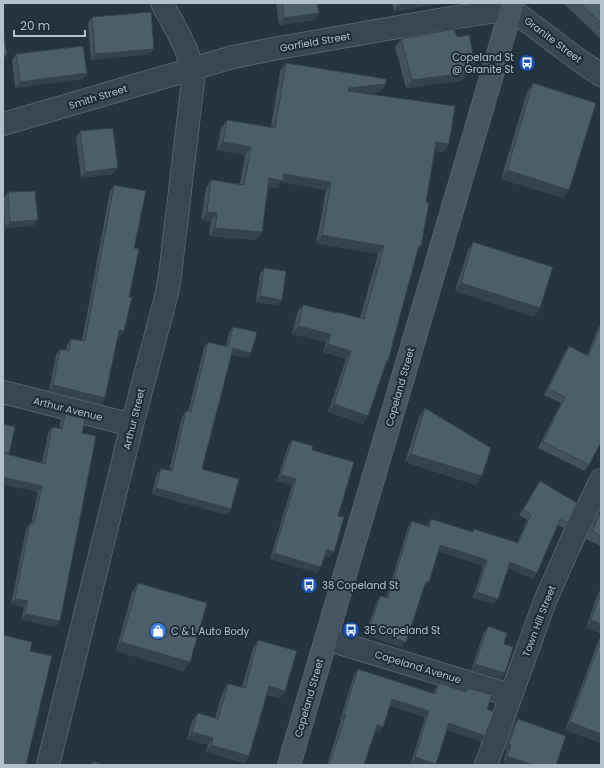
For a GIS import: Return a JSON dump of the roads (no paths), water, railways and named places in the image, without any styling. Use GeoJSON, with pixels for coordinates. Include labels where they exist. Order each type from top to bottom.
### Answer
{"type":"FeatureCollection","features":[{"type":"Feature","properties":{"kind":"main road","name":"Copeland Street"},"geometry":{"type":"LineString","coordinates":[[289,765],[511,5]]}},
{"type":"Feature","properties":{"kind":"street"},"geometry":{"type":"LineString","coordinates":[[162,3],[184,42],[192,69]]}},
{"type":"Feature","properties":{"kind":"street","name":"Garfield Street"},"geometry":{"type":"LineString","coordinates":[[192,69],[233,57],[444,19],[511,5]]}},
{"type":"Feature","properties":{"kind":"street","name":"Granite Street"},"geometry":{"type":"LineString","coordinates":[[511,5],[580,61],[601,75]]}},
{"type":"Feature","properties":{"kind":"street","name":"Smith Street"},"geometry":{"type":"LineString","coordinates":[[3,124],[192,69]]}},
{"type":"Feature","properties":{"kind":"street","name":"Arthur Street"},"geometry":{"type":"LineString","coordinates":[[48,765],[132,425],[163,312],[170,275],[192,100],[192,69]]}},
{"type":"Feature","properties":{"kind":"street","name":"Arthur Avenue"},"geometry":{"type":"LineString","coordinates":[[3,392],[132,425]]}},
{"type":"Feature","properties":{"kind":"street","name":"Town Hill Street"},"geometry":{"type":"LineString","coordinates":[[486,765],[545,601],[601,480]]}},
{"type":"Feature","properties":{"kind":"street","name":"Copeland Avenue"},"geometry":{"type":"LineString","coordinates":[[326,639],[510,695]]}},
{"type":"Feature","properties":{"kind":"place","name":"Copeland St @ Granite St"},"geometry":{"type":"Point","coordinates":[527,63]}},
{"type":"Feature","properties":{"kind":"place","name":"38 Copeland St"},"geometry":{"type":"Point","coordinates":[309,585]}},
{"type":"Feature","properties":{"kind":"place","name":"35 Copeland St"},"geometry":{"type":"Point","coordinates":[351,630]}},
{"type":"Feature","properties":{"kind":"place","name":"C & L Auto Body"},"geometry":{"type":"Point","coordinates":[158,631]}}]}
